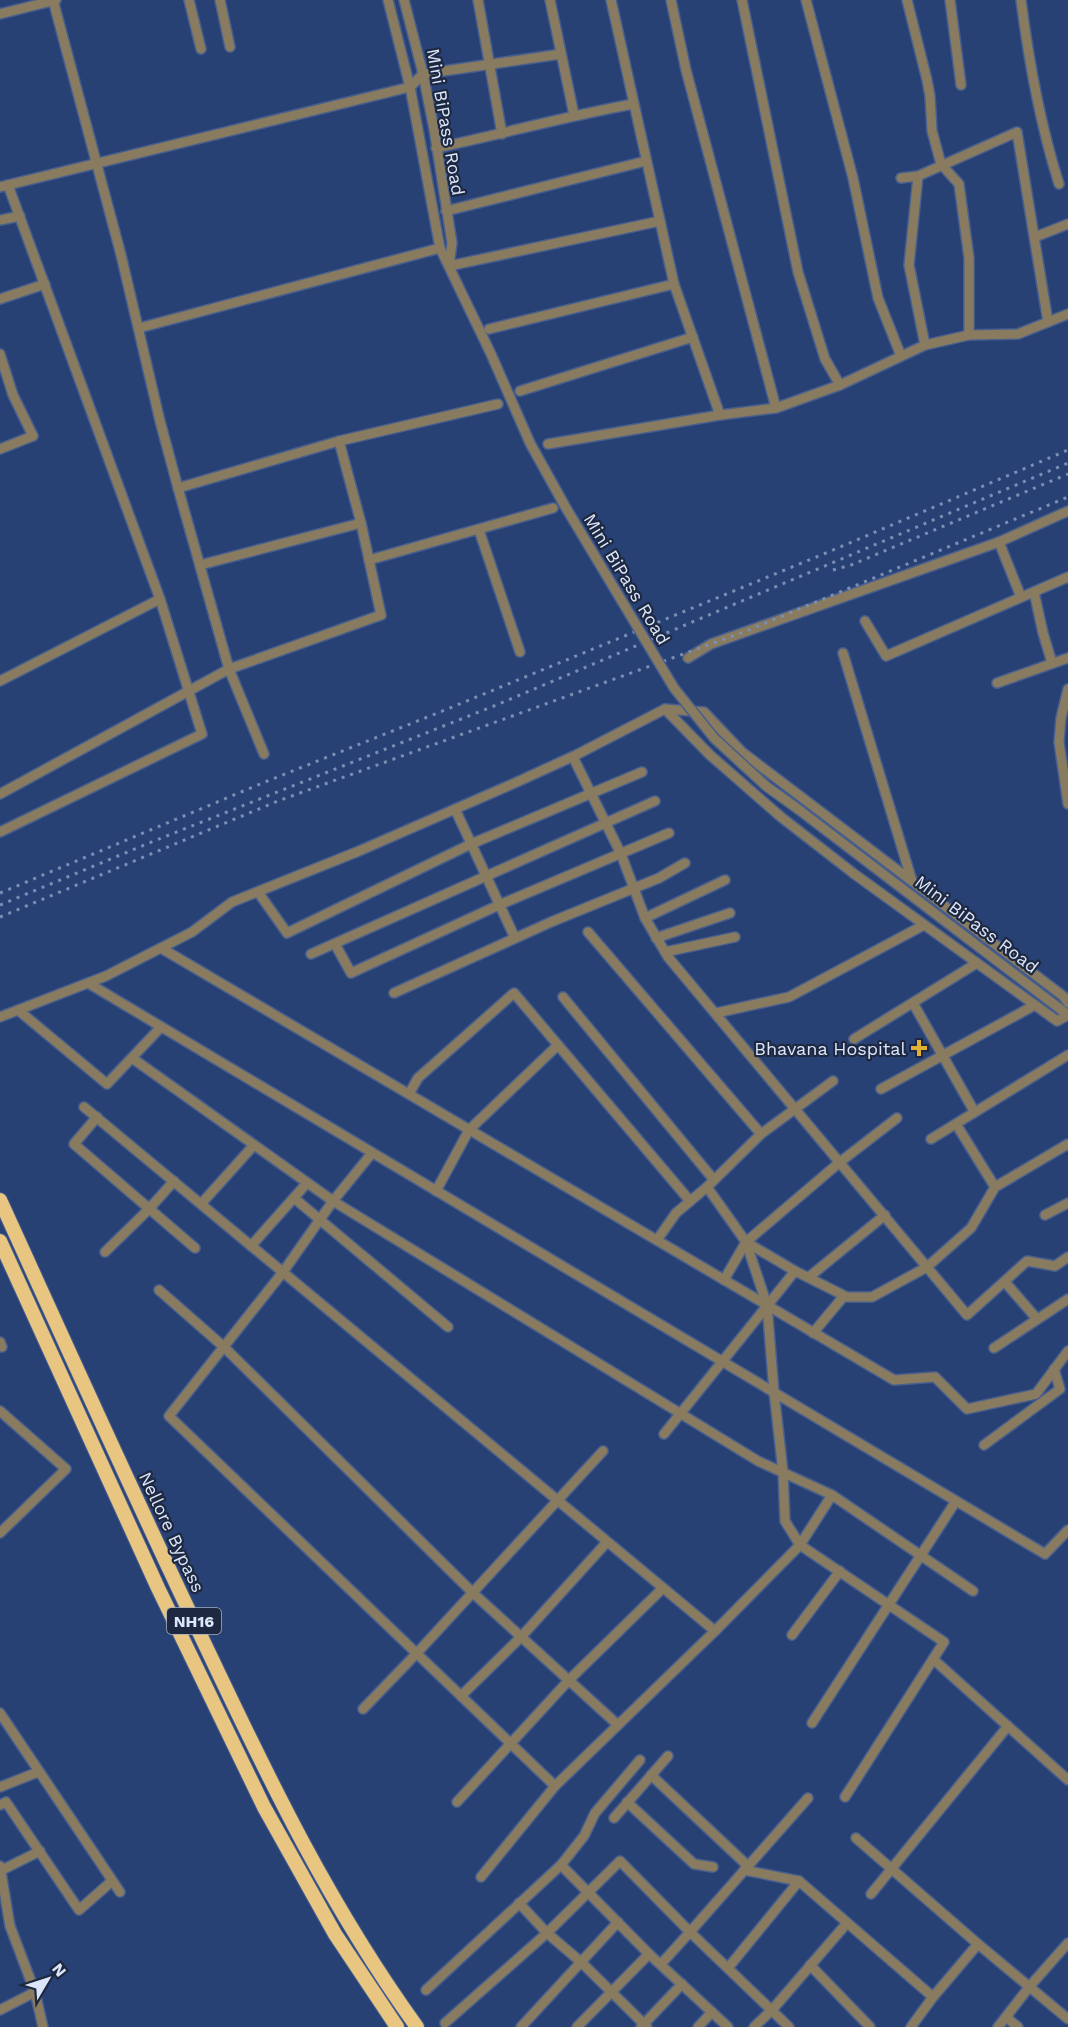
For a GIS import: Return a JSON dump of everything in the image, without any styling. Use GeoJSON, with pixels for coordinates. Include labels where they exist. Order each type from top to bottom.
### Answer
{"type":"FeatureCollection","features":[{"type":"Feature","properties":{"kind":"highway","name":"Nellore Bypass"},"geometry":{"type":"LineString","coordinates":[[0,1200],[173,1578],[277,1797],[349,1926],[417,2027]]}},
{"type":"Feature","properties":{"kind":"highway","name":"Nellore Bypass"},"geometry":{"type":"LineString","coordinates":[[0,1240],[158,1588],[264,1807],[335,1934],[397,2027]]}},
{"type":"Feature","properties":{"kind":"street"},"geometry":{"type":"LineString","coordinates":[[0,14],[54,0],[96,165],[122,255],[160,421],[178,488],[229,669],[264,754]]}},
{"type":"Feature","properties":{"kind":"street"},"geometry":{"type":"LineString","coordinates":[[189,0],[201,49]]}},
{"type":"Feature","properties":{"kind":"street"},"geometry":{"type":"LineString","coordinates":[[220,0],[230,47]]}},
{"type":"Feature","properties":{"kind":"street"},"geometry":{"type":"LineString","coordinates":[[388,0],[410,87],[440,248],[449,266],[660,221]]}},
{"type":"Feature","properties":{"kind":"street","name":"Mini BiPass Road"},"geometry":{"type":"LineString","coordinates":[[404,0],[423,74],[436,148],[452,243],[449,266],[530,443],[566,508],[674,688],[714,738],[766,786],[1068,1015]]}},
{"type":"Feature","properties":{"kind":"street"},"geometry":{"type":"LineString","coordinates":[[478,0],[502,134]]}},
{"type":"Feature","properties":{"kind":"street"},"geometry":{"type":"LineString","coordinates":[[550,0],[574,115]]}},
{"type":"Feature","properties":{"kind":"street"},"geometry":{"type":"LineString","coordinates":[[611,0],[674,284],[720,415]]}},
{"type":"Feature","properties":{"kind":"street"},"geometry":{"type":"LineString","coordinates":[[671,0],[686,70],[776,408]]}},
{"type":"Feature","properties":{"kind":"street"},"geometry":{"type":"LineString","coordinates":[[742,0],[798,272],[825,359],[840,385]]}},
{"type":"Feature","properties":{"kind":"street"},"geometry":{"type":"LineString","coordinates":[[806,0],[853,178],[878,298],[901,356]]}},
{"type":"Feature","properties":{"kind":"street"},"geometry":{"type":"LineString","coordinates":[[907,0],[927,80],[932,131],[941,164],[959,184],[969,258],[969,335]]}},
{"type":"Feature","properties":{"kind":"street"},"geometry":{"type":"LineString","coordinates":[[950,0],[962,85]]}},
{"type":"Feature","properties":{"kind":"street"},"geometry":{"type":"LineString","coordinates":[[1021,0],[1027,50],[1044,137],[1059,184]]}},
{"type":"Feature","properties":{"kind":"street"},"geometry":{"type":"LineString","coordinates":[[0,832],[202,734],[160,599],[20,216],[4,186],[410,87],[423,74],[561,54]]}},
{"type":"Feature","properties":{"kind":"street"},"geometry":{"type":"LineString","coordinates":[[436,148],[574,115],[633,104]]}},
{"type":"Feature","properties":{"kind":"street"},"geometry":{"type":"LineString","coordinates":[[901,178],[918,176],[1017,132],[1048,322]]}},
{"type":"Feature","properties":{"kind":"street"},"geometry":{"type":"LineString","coordinates":[[446,211],[646,161]]}},
{"type":"Feature","properties":{"kind":"street"},"geometry":{"type":"LineString","coordinates":[[918,176],[909,265],[925,345]]}},
{"type":"Feature","properties":{"kind":"street"},"geometry":{"type":"LineString","coordinates":[[0,220],[20,216]]}},
{"type":"Feature","properties":{"kind":"street"},"geometry":{"type":"LineString","coordinates":[[1035,237],[1068,224]]}},
{"type":"Feature","properties":{"kind":"street"},"geometry":{"type":"LineString","coordinates":[[138,328],[440,248]]}},
{"type":"Feature","properties":{"kind":"street"},"geometry":{"type":"LineString","coordinates":[[0,299],[45,284]]}},
{"type":"Feature","properties":{"kind":"street"},"geometry":{"type":"LineString","coordinates":[[489,329],[674,284]]}},
{"type":"Feature","properties":{"kind":"street"},"geometry":{"type":"LineString","coordinates":[[548,444],[720,415],[776,408],[840,385],[925,345],[969,335],[1018,334],[1068,314]]}},
{"type":"Feature","properties":{"kind":"street"},"geometry":{"type":"LineString","coordinates":[[520,391],[693,337]]}},
{"type":"Feature","properties":{"kind":"street"},"geometry":{"type":"LineString","coordinates":[[0,354],[13,394],[33,436],[0,449]]}},
{"type":"Feature","properties":{"kind":"street"},"geometry":{"type":"LineString","coordinates":[[178,488],[339,441],[498,404]]}},
{"type":"Feature","properties":{"kind":"street"},"geometry":{"type":"LineString","coordinates":[[0,794],[229,669],[381,615],[361,524],[339,441]]}},
{"type":"Feature","properties":{"kind":"street"},"geometry":{"type":"LineString","coordinates":[[369,560],[553,508]]}},
{"type":"Feature","properties":{"kind":"street"},"geometry":{"type":"LineString","coordinates":[[688,658],[711,644],[999,542],[1068,511]]}},
{"type":"Feature","properties":{"kind":"street"},"geometry":{"type":"LineString","coordinates":[[200,565],[361,524]]}},
{"type":"Feature","properties":{"kind":"street"},"geometry":{"type":"LineString","coordinates":[[479,530],[520,652]]}},
{"type":"Feature","properties":{"kind":"street"},"geometry":{"type":"LineString","coordinates":[[999,542],[1021,597]]}},
{"type":"Feature","properties":{"kind":"street"},"geometry":{"type":"LineString","coordinates":[[866,621],[886,656],[1068,577]]}},
{"type":"Feature","properties":{"kind":"street"},"geometry":{"type":"LineString","coordinates":[[1034,592],[1042,633],[1052,663]]}},
{"type":"Feature","properties":{"kind":"street"},"geometry":{"type":"LineString","coordinates":[[0,681],[160,599]]}},
{"type":"Feature","properties":{"kind":"street"},"geometry":{"type":"LineString","coordinates":[[843,653],[912,881]]}},
{"type":"Feature","properties":{"kind":"street"},"geometry":{"type":"LineString","coordinates":[[998,683],[1068,658]]}},
{"type":"Feature","properties":{"kind":"street"},"geometry":{"type":"LineString","coordinates":[[1068,689],[1061,718],[1059,742],[1068,804]]}},
{"type":"Feature","properties":{"kind":"street"},"geometry":{"type":"LineString","coordinates":[[665,709],[710,755],[782,817],[853,873],[1057,1021],[1068,1015]]}},
{"type":"Feature","properties":{"kind":"street"},"geometry":{"type":"LineString","coordinates":[[0,1017],[106,976],[192,932],[232,902],[359,851],[455,809],[573,756],[665,709],[704,711],[742,752],[1063,996],[1068,1003]]}},
{"type":"Feature","properties":{"kind":"street"},"geometry":{"type":"LineString","coordinates":[[573,756],[621,854],[645,918],[665,952],[967,1315],[1027,1261],[1056,1266],[1068,1257]]}},
{"type":"Feature","properties":{"kind":"street"},"geometry":{"type":"LineString","coordinates":[[258,892],[287,933],[471,844],[642,772]]}},
{"type":"Feature","properties":{"kind":"street"},"geometry":{"type":"LineString","coordinates":[[311,954],[655,801]]}},
{"type":"Feature","properties":{"kind":"street"},"geometry":{"type":"LineString","coordinates":[[455,809],[515,938]]}},
{"type":"Feature","properties":{"kind":"street"},"geometry":{"type":"LineString","coordinates":[[334,944],[351,973],[500,905],[669,833]]}},
{"type":"Feature","properties":{"kind":"street"},"geometry":{"type":"LineString","coordinates":[[394,993],[515,938],[659,878],[685,863]]}},
{"type":"Feature","properties":{"kind":"street"},"geometry":{"type":"LineString","coordinates":[[645,918],[725,880]]}},
{"type":"Feature","properties":{"kind":"street"},"geometry":{"type":"LineString","coordinates":[[656,938],[730,913]]}},
{"type":"Feature","properties":{"kind":"street"},"geometry":{"type":"LineString","coordinates":[[716,1013],[789,996],[924,925]]}},
{"type":"Feature","properties":{"kind":"street"},"geometry":{"type":"LineString","coordinates":[[588,932],[761,1134]]}},
{"type":"Feature","properties":{"kind":"street"},"geometry":{"type":"LineString","coordinates":[[665,952],[735,937]]}},
{"type":"Feature","properties":{"kind":"street"},"geometry":{"type":"LineString","coordinates":[[161,948],[894,1380],[935,1377],[967,1409],[1036,1394],[1068,1351]]}},
{"type":"Feature","properties":{"kind":"street"},"geometry":{"type":"LineString","coordinates":[[854,1039],[977,963]]}},
{"type":"Feature","properties":{"kind":"street"},"geometry":{"type":"LineString","coordinates":[[87,983],[1045,1554],[1068,1530]]}},
{"type":"Feature","properties":{"kind":"street"},"geometry":{"type":"LineString","coordinates":[[409,1094],[418,1078],[514,993],[690,1201]]}},
{"type":"Feature","properties":{"kind":"street"},"geometry":{"type":"LineString","coordinates":[[563,997],[711,1183],[746,1242],[767,1305],[783,1472],[785,1521],[800,1545],[944,1642],[845,1797]]}},
{"type":"Feature","properties":{"kind":"street"},"geometry":{"type":"LineString","coordinates":[[913,1003],[974,1111]]}},
{"type":"Feature","properties":{"kind":"street"},"geometry":{"type":"LineString","coordinates":[[881,1089],[1035,1005]]}},
{"type":"Feature","properties":{"kind":"street"},"geometry":{"type":"LineString","coordinates":[[18,1010],[107,1084],[161,1027]]}},
{"type":"Feature","properties":{"kind":"street"},"geometry":{"type":"LineString","coordinates":[[436,1191],[470,1130],[558,1045]]}},
{"type":"Feature","properties":{"kind":"street"},"geometry":{"type":"LineString","coordinates":[[931,1139],[1068,1055]]}},
{"type":"Feature","properties":{"kind":"street"},"geometry":{"type":"LineString","coordinates":[[132,1058],[333,1202],[758,1461],[832,1495],[973,1591]]}},
{"type":"Feature","properties":{"kind":"street"},"geometry":{"type":"LineString","coordinates":[[657,1240],[676,1213],[711,1183],[761,1134],[833,1081]]}},
{"type":"Feature","properties":{"kind":"street"},"geometry":{"type":"LineString","coordinates":[[84,1107],[715,1631]]}},
{"type":"Feature","properties":{"kind":"street"},"geometry":{"type":"LineString","coordinates":[[97,1117],[74,1144],[195,1248]]}},
{"type":"Feature","properties":{"kind":"street"},"geometry":{"type":"LineString","coordinates":[[724,1280],[746,1242],[840,1162],[897,1118]]}},
{"type":"Feature","properties":{"kind":"street"},"geometry":{"type":"LineString","coordinates":[[956,1124],[995,1187]]}},
{"type":"Feature","properties":{"kind":"street"},"geometry":{"type":"LineString","coordinates":[[746,1242],[844,1296],[872,1296],[927,1267],[971,1228],[995,1187],[1068,1144]]}},
{"type":"Feature","properties":{"kind":"street"},"geometry":{"type":"LineString","coordinates":[[201,1204],[254,1145]]}},
{"type":"Feature","properties":{"kind":"street"},"geometry":{"type":"LineString","coordinates":[[372,1153],[320,1219],[283,1272],[169,1416],[555,1786]]}},
{"type":"Feature","properties":{"kind":"street"},"geometry":{"type":"LineString","coordinates":[[105,1252],[174,1181]]}},
{"type":"Feature","properties":{"kind":"street"},"geometry":{"type":"LineString","coordinates":[[251,1246],[307,1183]]}},
{"type":"Feature","properties":{"kind":"street"},"geometry":{"type":"LineString","coordinates":[[294,1198],[448,1327]]}},
{"type":"Feature","properties":{"kind":"street"},"geometry":{"type":"LineString","coordinates":[[1045,1215],[1068,1203]]}},
{"type":"Feature","properties":{"kind":"street"},"geometry":{"type":"LineString","coordinates":[[809,1277],[885,1215]]}},
{"type":"Feature","properties":{"kind":"street"},"geometry":{"type":"LineString","coordinates":[[664,1434],[795,1271]]}},
{"type":"Feature","properties":{"kind":"street"},"geometry":{"type":"LineString","coordinates":[[1005,1282],[1037,1319]]}},
{"type":"Feature","properties":{"kind":"street"},"geometry":{"type":"LineString","coordinates":[[159,1290],[224,1347],[473,1593],[618,1725]]}},
{"type":"Feature","properties":{"kind":"street"},"geometry":{"type":"LineString","coordinates":[[813,1333],[844,1296]]}},
{"type":"Feature","properties":{"kind":"street"},"geometry":{"type":"LineString","coordinates":[[994,1348],[1068,1299]]}},
{"type":"Feature","properties":{"kind":"street"},"geometry":{"type":"LineString","coordinates":[[984,1445],[1060,1389],[1054,1369]]}},
{"type":"Feature","properties":{"kind":"street"},"geometry":{"type":"LineString","coordinates":[[0,1411],[66,1469],[0,1533]]}},
{"type":"Feature","properties":{"kind":"street"},"geometry":{"type":"LineString","coordinates":[[363,1708],[417,1653],[603,1451]]}},
{"type":"Feature","properties":{"kind":"street"},"geometry":{"type":"LineString","coordinates":[[481,1877],[555,1786],[800,1545],[832,1495]]}},
{"type":"Feature","properties":{"kind":"street"},"geometry":{"type":"LineString","coordinates":[[812,1723],[956,1501]]}},
{"type":"Feature","properties":{"kind":"street"},"geometry":{"type":"LineString","coordinates":[[462,1696],[521,1637],[607,1542]]}},
{"type":"Feature","properties":{"kind":"street"},"geometry":{"type":"LineString","coordinates":[[792,1635],[840,1571]]}},
{"type":"Feature","properties":{"kind":"street"},"geometry":{"type":"LineString","coordinates":[[457,1802],[569,1680],[663,1588]]}},
{"type":"Feature","properties":{"kind":"street"},"geometry":{"type":"LineString","coordinates":[[933,1659],[1068,1780]]}},
{"type":"Feature","properties":{"kind":"street"},"geometry":{"type":"LineString","coordinates":[[0,1713],[120,1892]]}},
{"type":"Feature","properties":{"kind":"street"},"geometry":{"type":"LineString","coordinates":[[871,1893],[1008,1726]]}},
{"type":"Feature","properties":{"kind":"street"},"geometry":{"type":"LineString","coordinates":[[614,1818],[668,1756]]}},
{"type":"Feature","properties":{"kind":"street"},"geometry":{"type":"LineString","coordinates":[[426,1990],[561,1865],[584,1836],[595,1813],[640,1760]]}},
{"type":"Feature","properties":{"kind":"street"},"geometry":{"type":"LineString","coordinates":[[0,1787],[38,1772]]}},
{"type":"Feature","properties":{"kind":"street"},"geometry":{"type":"LineString","coordinates":[[651,1775],[746,1868],[799,1881],[933,1996]]}},
{"type":"Feature","properties":{"kind":"street"},"geometry":{"type":"LineString","coordinates":[[661,1964],[808,1798]]}},
{"type":"Feature","properties":{"kind":"street"},"geometry":{"type":"LineString","coordinates":[[0,1805],[6,1802],[79,1910],[112,1881]]}},
{"type":"Feature","properties":{"kind":"street"},"geometry":{"type":"LineString","coordinates":[[627,1802],[694,1864],[713,1867]]}},
{"type":"Feature","properties":{"kind":"street"},"geometry":{"type":"LineString","coordinates":[[856,1838],[1068,2019]]}},
{"type":"Feature","properties":{"kind":"street"},"geometry":{"type":"LineString","coordinates":[[40,1851],[0,1869],[10,1926],[35,1992],[43,2027]]}},
{"type":"Feature","properties":{"kind":"street"},"geometry":{"type":"LineString","coordinates":[[445,2023],[547,1933],[620,1861],[789,2027]]}},
{"type":"Feature","properties":{"kind":"street"},"geometry":{"type":"LineString","coordinates":[[561,1865],[588,1894],[728,2027]]}},
{"type":"Feature","properties":{"kind":"street"},"geometry":{"type":"LineString","coordinates":[[728,1968],[799,1881]]}},
{"type":"Feature","properties":{"kind":"street"},"geometry":{"type":"LineString","coordinates":[[519,1903],[644,2026],[682,1984]]}},
{"type":"Feature","properties":{"kind":"street"},"geometry":{"type":"LineString","coordinates":[[521,2027],[618,1922]]}},
{"type":"Feature","properties":{"kind":"street"},"geometry":{"type":"LineString","coordinates":[[754,2027],[772,2010],[847,1923]]}},
{"type":"Feature","properties":{"kind":"street"},"geometry":{"type":"LineString","coordinates":[[0,1932],[10,1926]]}},
{"type":"Feature","properties":{"kind":"street"},"geometry":{"type":"LineString","coordinates":[[998,2027],[1068,1943]]}},
{"type":"Feature","properties":{"kind":"street"},"geometry":{"type":"LineString","coordinates":[[911,2027],[933,1996],[978,1944]]}},
{"type":"Feature","properties":{"kind":"street"},"geometry":{"type":"LineString","coordinates":[[1061,1952],[1068,1959]]}},
{"type":"Feature","properties":{"kind":"street"},"geometry":{"type":"LineString","coordinates":[[577,2027],[650,1954]]}},
{"type":"Feature","properties":{"kind":"street"},"geometry":{"type":"LineString","coordinates":[[810,1965],[870,2027]]}},
{"type":"Feature","properties":{"kind":"street"},"geometry":{"type":"LineString","coordinates":[[0,2010],[35,1992]]}},
{"type":"Feature","properties":{"kind":"street"},"geometry":{"type":"LineString","coordinates":[[698,2027],[712,2012]]}},
{"type":"Feature","properties":{"kind":"street"},"geometry":{"type":"LineString","coordinates":[[1006,2017],[1018,2027]]}},
{"type":"Feature","properties":{"kind":"railway"},"geometry":{"type":"LineString","coordinates":[[0,893],[826,553],[1068,450]]}},
{"type":"Feature","properties":{"kind":"railway"},"geometry":{"type":"LineString","coordinates":[[0,905],[154,841],[494,706],[1068,463]]}},
{"type":"Feature","properties":{"kind":"railway"},"geometry":{"type":"LineString","coordinates":[[833,570],[851,565],[1068,474]]}},
{"type":"Feature","properties":{"kind":"railway"},"geometry":{"type":"LineString","coordinates":[[0,917],[278,801],[744,632],[1068,497]]}},
{"type":"Feature","properties":{"kind":"place","name":"Bhavana Hospital"},"geometry":{"type":"Point","coordinates":[919,1048]}}]}
